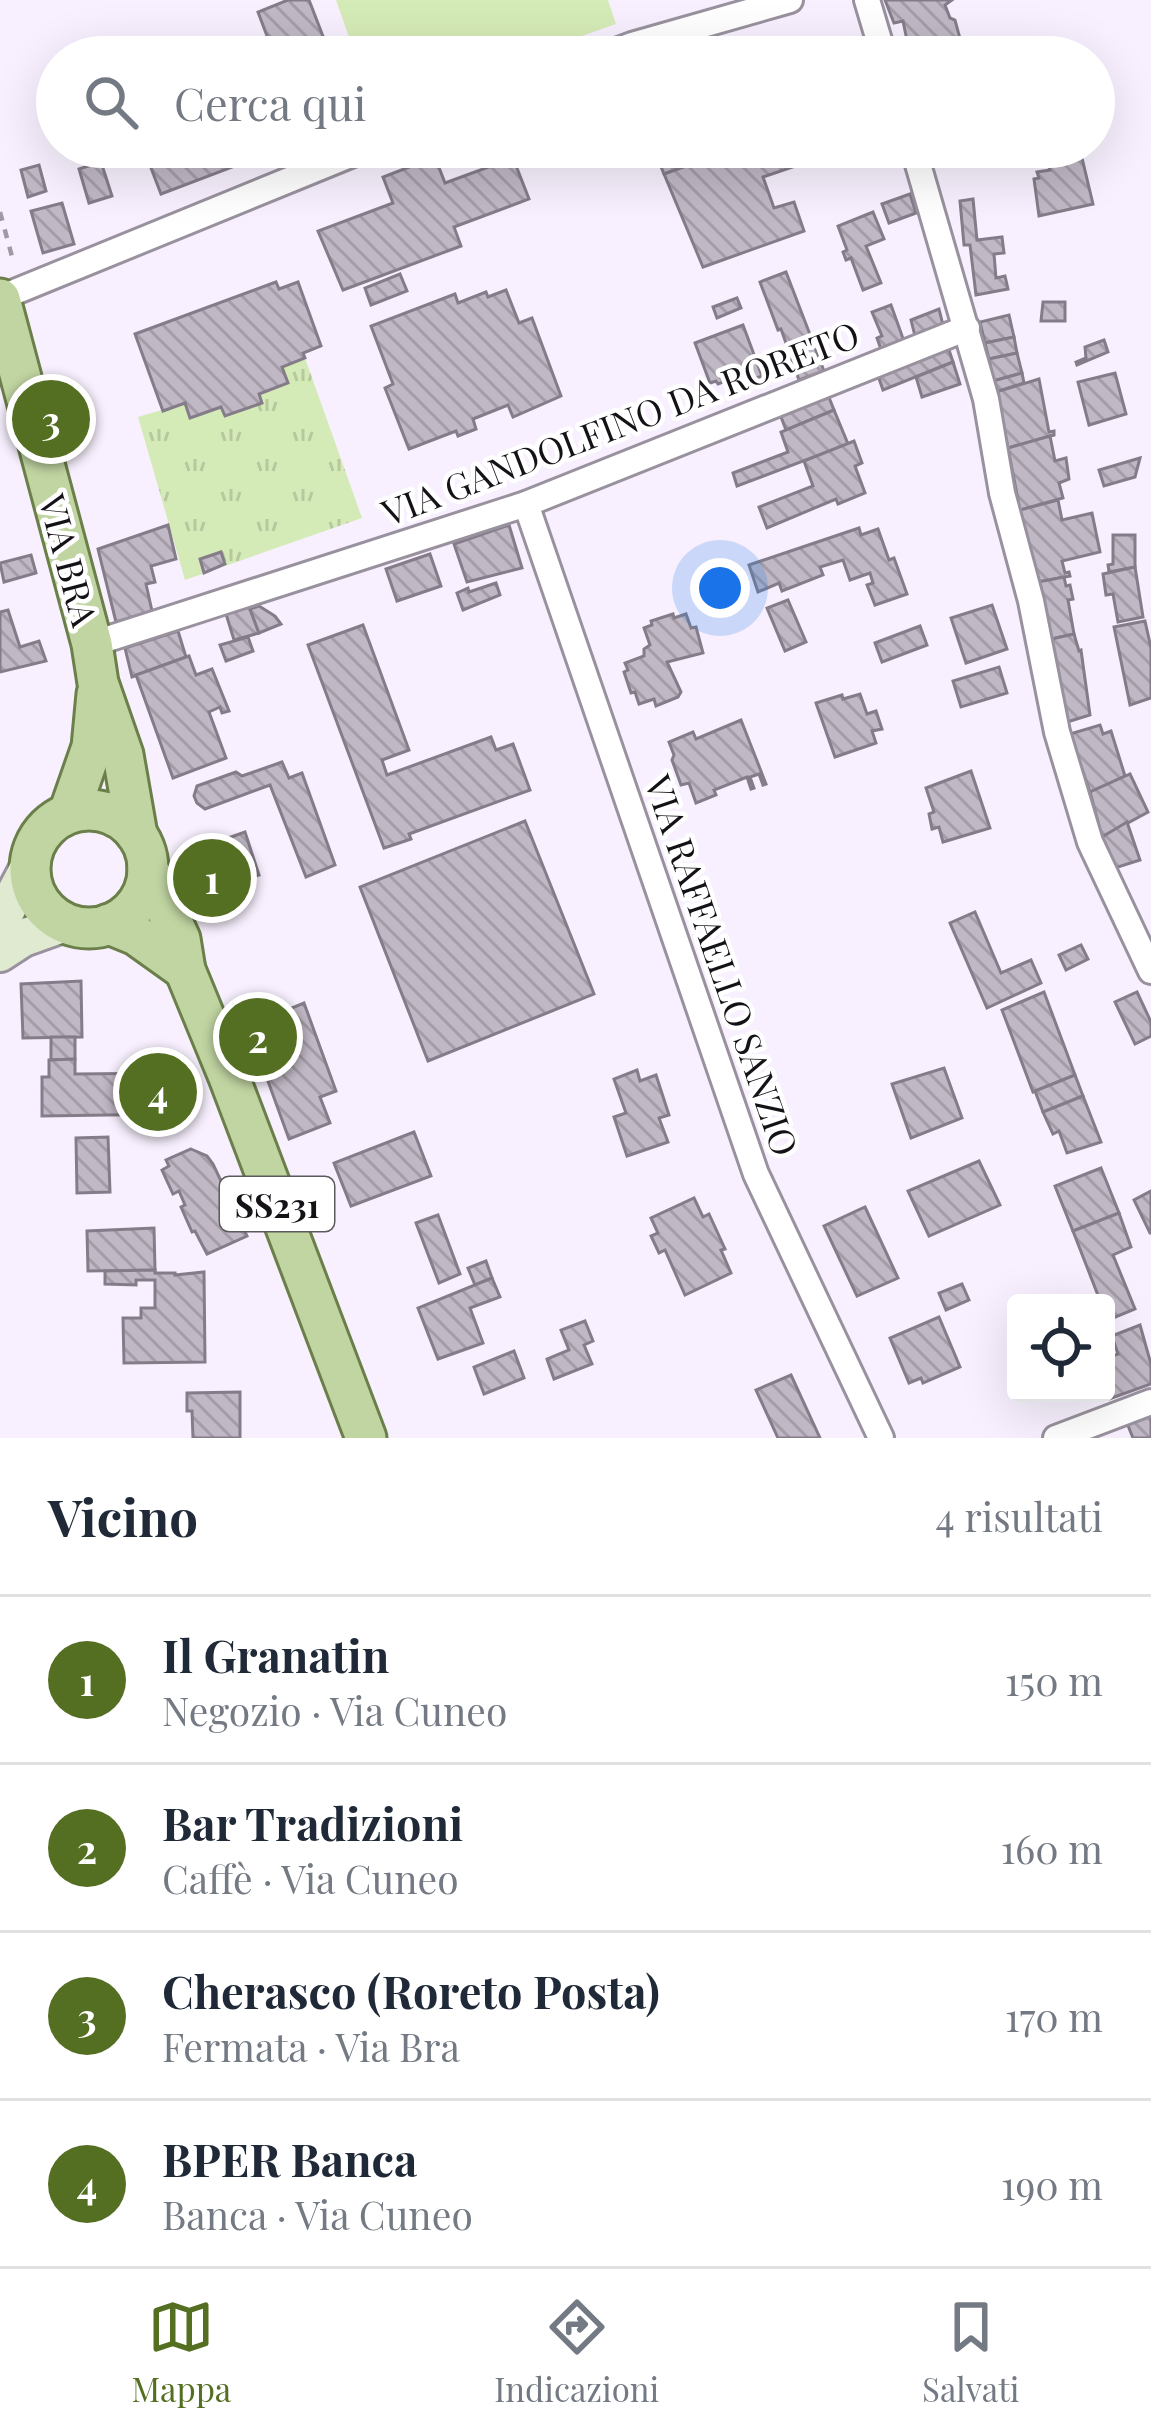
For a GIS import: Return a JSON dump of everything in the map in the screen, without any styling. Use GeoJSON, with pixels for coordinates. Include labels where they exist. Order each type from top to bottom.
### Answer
{"type":"FeatureCollection","features":[{"type":"Feature","properties":{"kind":"main road","name":"VIA BRA"},"geometry":{"type":"LineString","coordinates":[[7,296],[95,663]]}},
{"type":"Feature","properties":{"kind":"main road","name":"SS231"},"geometry":{"type":"LineString","coordinates":[[29,867],[41,834],[69,813],[92,747],[95,663]]}},
{"type":"Feature","properties":{"kind":"main road","name":"SS231"},"geometry":{"type":"LineString","coordinates":[[95,663],[123,755],[142,852],[367,1438]]}},
{"type":"Feature","properties":{"kind":"main road"},"geometry":{"type":"LineString","coordinates":[[29,867],[38,900],[64,923],[94,928],[109,925],[137,903],[145,886],[142,852],[124,821],[87,809],[69,813]]}},
{"type":"Feature","properties":{"kind":"main road"},"geometry":{"type":"LineString","coordinates":[[0,922],[29,867]]}},
{"type":"Feature","properties":{"kind":"main road"},"geometry":{"type":"LineString","coordinates":[[0,953],[23,938],[64,923]]}},
{"type":"Feature","properties":{"kind":"main road"},"geometry":{"type":"LineString","coordinates":[[109,925],[136,934],[185,970]]}},
{"type":"Feature","properties":{"kind":"street"},"geometry":{"type":"LineString","coordinates":[[664,36],[790,0]]}},
{"type":"Feature","properties":{"kind":"street"},"geometry":{"type":"LineString","coordinates":[[867,0],[878,36]]}},
{"type":"Feature","properties":{"kind":"street"},"geometry":{"type":"LineString","coordinates":[[7,296],[319,168]]}},
{"type":"Feature","properties":{"kind":"street"},"geometry":{"type":"LineString","coordinates":[[919,168],[986,399],[1002,493],[1058,732],[1090,842],[1151,971]]}},
{"type":"Feature","properties":{"kind":"street","name":"VIA GANDOLFINO DA RORETO"},"geometry":{"type":"LineString","coordinates":[[95,663],[526,504],[967,328]]}},
{"type":"Feature","properties":{"kind":"street","name":"VIA RAFFAELLO SANZIO"},"geometry":{"type":"LineString","coordinates":[[526,504],[756,1174],[881,1438]]}},
{"type":"Feature","properties":{"kind":"street"},"geometry":{"type":"LineString","coordinates":[[1056,1438],[1151,1402]]}},
{"type":"Feature","properties":{"kind":"path"},"geometry":{"type":"LineString","coordinates":[[0,212],[7,296]]}},
{"type":"Feature","properties":{"kind":"green space"},"geometry":{"type":"Polygon","coordinates":[[[336,0],[608,0],[616,24],[582,36],[349,36],[336,0]]]}},
{"type":"Feature","properties":{"kind":"green space"},"geometry":{"type":"Polygon","coordinates":[[[305,358],[362,518],[185,580],[138,417],[185,403],[191,418],[221,407],[225,416],[261,403],[259,394],[288,383],[282,367],[305,358]]]}},
{"type":"Feature","properties":{"kind":"building"},"geometry":{"type":"Polygon","coordinates":[[[288,0],[309,0],[323,36],[267,36],[258,12],[288,0]]]}},
{"type":"Feature","properties":{"kind":"building"},"geometry":{"type":"Polygon","coordinates":[[[885,0],[952,0],[945,5],[959,36],[906,36],[903,21],[894,23],[885,0]]]}},
{"type":"Feature","properties":{"kind":"building"},"geometry":{"type":"Polygon","coordinates":[[[40,168],[46,191],[28,197],[21,170],[40,168]]]}},
{"type":"Feature","properties":{"kind":"building"},"geometry":{"type":"Polygon","coordinates":[[[103,168],[112,196],[89,203],[79,169],[103,168]]]}},
{"type":"Feature","properties":{"kind":"building"},"geometry":{"type":"Polygon","coordinates":[[[151,168],[230,168],[161,194],[151,168]]]}},
{"type":"Feature","properties":{"kind":"building"},"geometry":{"type":"Polygon","coordinates":[[[406,168],[439,168],[445,183],[486,168],[517,168],[529,199],[454,227],[461,246],[343,290],[318,231],[393,203],[383,177],[406,168]]]}},
{"type":"Feature","properties":{"kind":"building"},"geometry":{"type":"Polygon","coordinates":[[[681,168],[789,168],[763,177],[774,208],[794,202],[804,231],[703,267],[664,174],[681,168]]]}},
{"type":"Feature","properties":{"kind":"building"},"geometry":{"type":"Polygon","coordinates":[[[1084,168],[1093,204],[1039,216],[1034,179],[1039,178],[1037,172],[1084,168]]]}},
{"type":"Feature","properties":{"kind":"building"},"geometry":{"type":"Polygon","coordinates":[[[910,194],[916,213],[889,223],[882,204],[910,194]]]}},
{"type":"Feature","properties":{"kind":"building"},"geometry":{"type":"Polygon","coordinates":[[[973,199],[977,240],[1002,237],[1004,253],[994,254],[996,278],[1005,276],[1008,289],[976,295],[960,201],[973,199]]]}},
{"type":"Feature","properties":{"kind":"building"},"geometry":{"type":"Polygon","coordinates":[[[62,203],[74,244],[43,253],[31,211],[62,203]]]}},
{"type":"Feature","properties":{"kind":"building"},"geometry":{"type":"Polygon","coordinates":[[[873,212],[884,239],[866,246],[881,283],[863,290],[851,258],[846,260],[838,226],[873,212]]]}},
{"type":"Feature","properties":{"kind":"building"},"geometry":{"type":"Polygon","coordinates":[[[786,272],[824,371],[799,380],[760,282],[786,272]]]}},
{"type":"Feature","properties":{"kind":"building"},"geometry":{"type":"Polygon","coordinates":[[[400,274],[407,291],[371,305],[365,288],[400,274]]]}},
{"type":"Feature","properties":{"kind":"building"},"geometry":{"type":"Polygon","coordinates":[[[276,282],[279,289],[298,282],[321,346],[282,367],[288,383],[259,394],[262,403],[225,416],[221,407],[190,418],[185,403],[163,411],[135,334],[276,282]]]}},
{"type":"Feature","properties":{"kind":"building"},"geometry":{"type":"Polygon","coordinates":[[[506,290],[519,323],[532,318],[561,396],[513,417],[508,405],[473,419],[476,429],[458,436],[456,431],[409,449],[385,388],[393,384],[371,326],[455,294],[458,303],[506,290]]]}},
{"type":"Feature","properties":{"kind":"building"},"geometry":{"type":"Polygon","coordinates":[[[737,298],[741,308],[717,318],[713,307],[737,298]]]}},
{"type":"Feature","properties":{"kind":"building"},"geometry":{"type":"Polygon","coordinates":[[[1043,302],[1065,302],[1065,321],[1041,321],[1043,302]]]}},
{"type":"Feature","properties":{"kind":"building"},"geometry":{"type":"Polygon","coordinates":[[[891,305],[905,344],[882,352],[877,338],[882,336],[872,312],[891,305]]]}},
{"type":"Feature","properties":{"kind":"building"},"geometry":{"type":"Polygon","coordinates":[[[939,309],[944,329],[916,340],[911,320],[939,309]]]}},
{"type":"Feature","properties":{"kind":"building"},"geometry":{"type":"Polygon","coordinates":[[[1009,315],[1014,337],[985,343],[980,322],[1009,315]]]}},
{"type":"Feature","properties":{"kind":"building"},"geometry":{"type":"Polygon","coordinates":[[[743,325],[762,376],[742,383],[740,376],[710,383],[695,343],[743,325]]]}},
{"type":"Feature","properties":{"kind":"building"},"geometry":{"type":"Polygon","coordinates":[[[1014,337],[1017,353],[989,359],[985,343],[1014,337]]]}},
{"type":"Feature","properties":{"kind":"building"},"geometry":{"type":"Polygon","coordinates":[[[1104,340],[1108,352],[1077,365],[1086,358],[1085,347],[1104,340]]]}},
{"type":"Feature","properties":{"kind":"building"},"geometry":{"type":"Polygon","coordinates":[[[946,341],[953,362],[883,390],[876,370],[946,341]]]}},
{"type":"Feature","properties":{"kind":"building"},"geometry":{"type":"Polygon","coordinates":[[[1017,353],[1022,373],[993,381],[989,359],[1017,353]]]}},
{"type":"Feature","properties":{"kind":"building"},"geometry":{"type":"Polygon","coordinates":[[[953,362],[960,384],[922,397],[916,377],[953,362]]]}},
{"type":"Feature","properties":{"kind":"building"},"geometry":{"type":"Polygon","coordinates":[[[1022,373],[1024,383],[996,392],[993,381],[1022,373]]]}},
{"type":"Feature","properties":{"kind":"building"},"geometry":{"type":"Polygon","coordinates":[[[1115,373],[1126,414],[1089,425],[1078,382],[1115,373]]]}},
{"type":"Feature","properties":{"kind":"building"},"geometry":{"type":"Polygon","coordinates":[[[1039,379],[1049,432],[1054,435],[1008,448],[996,392],[1039,379]]]}},
{"type":"Feature","properties":{"kind":"building"},"geometry":{"type":"Polygon","coordinates":[[[826,390],[834,410],[786,430],[778,409],[826,390]]]}},
{"type":"Feature","properties":{"kind":"building"},"geometry":{"type":"Polygon","coordinates":[[[834,410],[848,444],[737,486],[733,473],[788,452],[781,432],[834,410]]]}},
{"type":"Feature","properties":{"kind":"building"},"geometry":{"type":"Polygon","coordinates":[[[1050,436],[1055,461],[1066,458],[1069,479],[1059,483],[1063,498],[1020,510],[1008,448],[1050,436]]]}},
{"type":"Feature","properties":{"kind":"building"},"geometry":{"type":"Polygon","coordinates":[[[854,441],[862,463],[855,466],[865,493],[838,504],[836,499],[767,528],[759,507],[813,486],[804,461],[854,441]]]}},
{"type":"Feature","properties":{"kind":"building"},"geometry":{"type":"Polygon","coordinates":[[[1140,458],[1135,477],[1104,486],[1099,470],[1140,458]]]}},
{"type":"Feature","properties":{"kind":"building"},"geometry":{"type":"Polygon","coordinates":[[[1058,500],[1062,520],[1092,513],[1100,552],[1062,561],[1070,576],[1033,583],[1020,510],[1058,500]]]}},
{"type":"Feature","properties":{"kind":"building"},"geometry":{"type":"Polygon","coordinates":[[[168,525],[176,559],[151,566],[155,582],[146,584],[152,611],[116,622],[98,549],[168,525]]]}},
{"type":"Feature","properties":{"kind":"building"},"geometry":{"type":"Polygon","coordinates":[[[509,525],[522,568],[467,582],[454,544],[509,525]]]}},
{"type":"Feature","properties":{"kind":"building"},"geometry":{"type":"Polygon","coordinates":[[[859,528],[861,535],[878,529],[907,594],[875,605],[867,585],[873,583],[870,573],[850,580],[843,560],[820,567],[823,575],[782,591],[779,583],[758,592],[749,565],[859,528]]]}},
{"type":"Feature","properties":{"kind":"building"},"geometry":{"type":"Polygon","coordinates":[[[1113,535],[1135,535],[1135,567],[1109,572],[1113,535]]]}},
{"type":"Feature","properties":{"kind":"building"},"geometry":{"type":"Polygon","coordinates":[[[221,552],[225,564],[204,573],[200,559],[221,552]]]}},
{"type":"Feature","properties":{"kind":"building"},"geometry":{"type":"Polygon","coordinates":[[[430,554],[441,586],[397,601],[386,569],[430,554]]]}},
{"type":"Feature","properties":{"kind":"building"},"geometry":{"type":"Polygon","coordinates":[[[31,555],[36,573],[4,582],[0,563],[31,555]]]}},
{"type":"Feature","properties":{"kind":"building"},"geometry":{"type":"Polygon","coordinates":[[[1135,567],[1143,617],[1118,622],[1103,574],[1135,567]]]}},
{"type":"Feature","properties":{"kind":"building"},"geometry":{"type":"Polygon","coordinates":[[[1064,577],[1073,599],[1068,600],[1074,634],[1047,640],[1033,583],[1064,577]]]}},
{"type":"Feature","properties":{"kind":"building"},"geometry":{"type":"Polygon","coordinates":[[[496,583],[500,595],[463,610],[457,593],[496,583]]]}},
{"type":"Feature","properties":{"kind":"building"},"geometry":{"type":"Polygon","coordinates":[[[788,600],[806,642],[785,651],[767,608],[788,600]]]}},
{"type":"Feature","properties":{"kind":"building"},"geometry":{"type":"Polygon","coordinates":[[[992,605],[1007,649],[966,663],[951,618],[992,605]]]}},
{"type":"Feature","properties":{"kind":"building"},"geometry":{"type":"Polygon","coordinates":[[[249,606],[259,633],[234,640],[226,614],[249,606]]]}},
{"type":"Feature","properties":{"kind":"building"},"geometry":{"type":"Polygon","coordinates":[[[259,606],[281,624],[259,633],[250,609],[259,606]]]}},
{"type":"Feature","properties":{"kind":"building"},"geometry":{"type":"Polygon","coordinates":[[[8,610],[20,647],[39,641],[46,661],[0,672],[0,612],[8,610]]]}},
{"type":"Feature","properties":{"kind":"building"},"geometry":{"type":"Polygon","coordinates":[[[673,614],[674,618],[686,614],[691,628],[696,627],[703,653],[667,662],[681,692],[678,697],[656,706],[654,699],[639,704],[635,692],[631,693],[625,663],[644,656],[650,645],[644,628],[673,614]]]}},
{"type":"Feature","properties":{"kind":"building"},"geometry":{"type":"Polygon","coordinates":[[[1145,621],[1151,648],[1151,698],[1130,705],[1114,627],[1145,621]]]}},
{"type":"Feature","properties":{"kind":"building"},"geometry":{"type":"Polygon","coordinates":[[[363,625],[409,750],[382,760],[387,775],[491,737],[496,750],[513,744],[530,790],[409,834],[411,839],[384,848],[308,645],[363,625]]]}},
{"type":"Feature","properties":{"kind":"building"},"geometry":{"type":"Polygon","coordinates":[[[920,626],[927,645],[882,662],[875,643],[920,626]]]}},
{"type":"Feature","properties":{"kind":"building"},"geometry":{"type":"Polygon","coordinates":[[[178,631],[186,657],[132,677],[125,648],[178,631]]]}},
{"type":"Feature","properties":{"kind":"building"},"geometry":{"type":"Polygon","coordinates":[[[1074,634],[1081,650],[1090,715],[1067,722],[1047,640],[1074,634]]]}},
{"type":"Feature","properties":{"kind":"building"},"geometry":{"type":"Polygon","coordinates":[[[248,637],[253,651],[226,661],[220,645],[248,637]]]}},
{"type":"Feature","properties":{"kind":"building"},"geometry":{"type":"Polygon","coordinates":[[[189,656],[196,675],[212,669],[229,711],[222,713],[220,707],[209,712],[226,758],[173,778],[136,675],[189,656]]]}},
{"type":"Feature","properties":{"kind":"building"},"geometry":{"type":"Polygon","coordinates":[[[999,667],[1007,693],[961,707],[953,681],[999,667]]]}},
{"type":"Feature","properties":{"kind":"building"},"geometry":{"type":"Polygon","coordinates":[[[860,694],[867,714],[876,711],[882,729],[872,731],[876,743],[835,757],[816,703],[860,694]]]}},
{"type":"Feature","properties":{"kind":"building"},"geometry":{"type":"Polygon","coordinates":[[[741,720],[766,784],[759,774],[750,777],[751,789],[747,777],[696,803],[689,783],[681,785],[669,742],[693,732],[696,739],[741,720]]]}},
{"type":"Feature","properties":{"kind":"building"},"geometry":{"type":"Polygon","coordinates":[[[1100,725],[1103,734],[1111,731],[1125,776],[1090,792],[1070,734],[1100,725]]]}},
{"type":"Feature","properties":{"kind":"building"},"geometry":{"type":"Polygon","coordinates":[[[282,762],[289,778],[302,773],[335,865],[306,877],[270,785],[205,809],[194,796],[197,786],[282,762]]]}},
{"type":"Feature","properties":{"kind":"building"},"geometry":{"type":"Polygon","coordinates":[[[971,771],[990,828],[943,842],[939,827],[932,829],[929,814],[934,812],[926,788],[971,771]]]}},
{"type":"Feature","properties":{"kind":"building"},"geometry":{"type":"Polygon","coordinates":[[[1130,774],[1148,812],[1102,837],[1090,792],[1130,774]]]}},
{"type":"Feature","properties":{"kind":"building"},"geometry":{"type":"Polygon","coordinates":[[[525,821],[594,994],[428,1061],[360,887],[525,821]]]}},
{"type":"Feature","properties":{"kind":"building"},"geometry":{"type":"Polygon","coordinates":[[[1127,822],[1140,860],[1115,868],[1102,837],[1127,822]]]}},
{"type":"Feature","properties":{"kind":"building"},"geometry":{"type":"Polygon","coordinates":[[[245,832],[259,875],[206,892],[192,851],[245,832]]]}},
{"type":"Feature","properties":{"kind":"building"},"geometry":{"type":"Polygon","coordinates":[[[975,912],[1001,973],[1031,960],[1041,983],[987,1008],[950,923],[975,912]]]}},
{"type":"Feature","properties":{"kind":"building"},"geometry":{"type":"Polygon","coordinates":[[[1081,945],[1088,959],[1066,970],[1059,955],[1081,945]]]}},
{"type":"Feature","properties":{"kind":"building"},"geometry":{"type":"Polygon","coordinates":[[[81,981],[82,1037],[23,1038],[21,984],[81,981]]]}},
{"type":"Feature","properties":{"kind":"building"},"geometry":{"type":"Polygon","coordinates":[[[1044,992],[1075,1075],[1033,1092],[1002,1010],[1044,992]]]}},
{"type":"Feature","properties":{"kind":"building"},"geometry":{"type":"Polygon","coordinates":[[[1137,992],[1151,1022],[1151,1036],[1135,1044],[1115,1002],[1137,992]]]}},
{"type":"Feature","properties":{"kind":"building"},"geometry":{"type":"Polygon","coordinates":[[[304,1003],[336,1091],[320,1097],[330,1123],[289,1139],[248,1026],[304,1003]]]}},
{"type":"Feature","properties":{"kind":"building"},"geometry":{"type":"Polygon","coordinates":[[[51,1037],[75,1037],[75,1059],[51,1060],[51,1037]]]}},
{"type":"Feature","properties":{"kind":"building"},"geometry":{"type":"Polygon","coordinates":[[[75,1059],[75,1074],[178,1073],[178,1114],[42,1116],[42,1077],[49,1077],[49,1060],[75,1059]]]}},
{"type":"Feature","properties":{"kind":"building"},"geometry":{"type":"Polygon","coordinates":[[[944,1068],[962,1118],[911,1138],[892,1084],[944,1068]]]}},
{"type":"Feature","properties":{"kind":"building"},"geometry":{"type":"Polygon","coordinates":[[[637,1070],[640,1081],[656,1075],[669,1115],[659,1118],[668,1142],[627,1156],[614,1117],[626,1113],[614,1079],[637,1070]]]}},
{"type":"Feature","properties":{"kind":"building"},"geometry":{"type":"Polygon","coordinates":[[[1075,1075],[1083,1096],[1043,1112],[1035,1091],[1075,1075]]]}},
{"type":"Feature","properties":{"kind":"building"},"geometry":{"type":"Polygon","coordinates":[[[1083,1096],[1101,1142],[1067,1153],[1059,1131],[1053,1134],[1043,1112],[1083,1096]]]}},
{"type":"Feature","properties":{"kind":"building"},"geometry":{"type":"Polygon","coordinates":[[[414,1132],[431,1176],[351,1206],[334,1163],[414,1132]]]}},
{"type":"Feature","properties":{"kind":"building"},"geometry":{"type":"Polygon","coordinates":[[[108,1137],[110,1192],[77,1193],[76,1138],[108,1137]]]}},
{"type":"Feature","properties":{"kind":"building"},"geometry":{"type":"Polygon","coordinates":[[[191,1149],[213,1164],[247,1236],[207,1254],[192,1232],[179,1191],[173,1194],[162,1170],[169,1166],[166,1160],[191,1149]]]}},
{"type":"Feature","properties":{"kind":"building"},"geometry":{"type":"Polygon","coordinates":[[[979,1161],[1000,1205],[929,1236],[908,1191],[979,1161]]]}},
{"type":"Feature","properties":{"kind":"building"},"geometry":{"type":"Polygon","coordinates":[[[1101,1168],[1119,1213],[1073,1231],[1055,1186],[1101,1168]]]}},
{"type":"Feature","properties":{"kind":"building"},"geometry":{"type":"Polygon","coordinates":[[[1151,1191],[1151,1233],[1150,1233],[1134,1200],[1151,1191]]]}},
{"type":"Feature","properties":{"kind":"building"},"geometry":{"type":"Polygon","coordinates":[[[694,1198],[703,1217],[709,1214],[731,1273],[685,1295],[665,1250],[659,1253],[651,1236],[658,1233],[651,1218],[694,1198]]]}},
{"type":"Feature","properties":{"kind":"building"},"geometry":{"type":"Polygon","coordinates":[[[865,1207],[898,1278],[857,1296],[824,1226],[865,1207]]]}},
{"type":"Feature","properties":{"kind":"building"},"geometry":{"type":"Polygon","coordinates":[[[1119,1213],[1131,1247],[1113,1255],[1135,1309],[1115,1317],[1115,1294],[1098,1294],[1073,1231],[1119,1213]]]}},
{"type":"Feature","properties":{"kind":"building"},"geometry":{"type":"Polygon","coordinates":[[[438,1215],[460,1274],[439,1283],[416,1223],[438,1215]]]}},
{"type":"Feature","properties":{"kind":"building"},"geometry":{"type":"Polygon","coordinates":[[[154,1228],[155,1270],[88,1271],[87,1231],[154,1228]]]}},
{"type":"Feature","properties":{"kind":"building"},"geometry":{"type":"Polygon","coordinates":[[[486,1261],[492,1278],[475,1285],[468,1268],[486,1261]]]}},
{"type":"Feature","properties":{"kind":"building"},"geometry":{"type":"Polygon","coordinates":[[[155,1270],[175,1275],[204,1272],[205,1362],[124,1363],[123,1318],[141,1318],[141,1308],[155,1308],[155,1280],[105,1284],[105,1271],[155,1270]]]}},
{"type":"Feature","properties":{"kind":"building"},"geometry":{"type":"Polygon","coordinates":[[[492,1278],[500,1297],[470,1308],[483,1343],[438,1359],[418,1308],[492,1278]]]}},
{"type":"Feature","properties":{"kind":"building"},"geometry":{"type":"Polygon","coordinates":[[[962,1284],[969,1300],[946,1310],[939,1293],[962,1284]]]}},
{"type":"Feature","properties":{"kind":"building"},"geometry":{"type":"Polygon","coordinates":[[[939,1317],[960,1367],[923,1383],[921,1378],[909,1383],[890,1338],[939,1317]]]}},
{"type":"Feature","properties":{"kind":"building"},"geometry":{"type":"Polygon","coordinates":[[[585,1321],[593,1341],[584,1345],[592,1364],[554,1379],[547,1359],[569,1350],[561,1330],[585,1321]]]}},
{"type":"Feature","properties":{"kind":"building"},"geometry":{"type":"Polygon","coordinates":[[[1140,1325],[1151,1364],[1151,1384],[1115,1397],[1118,1354],[1115,1335],[1140,1325]]]}},
{"type":"Feature","properties":{"kind":"building"},"geometry":{"type":"Polygon","coordinates":[[[514,1351],[524,1378],[484,1394],[474,1367],[514,1351]]]}},
{"type":"Feature","properties":{"kind":"building"},"geometry":{"type":"Polygon","coordinates":[[[791,1375],[820,1438],[778,1438],[756,1390],[791,1375]]]}},
{"type":"Feature","properties":{"kind":"building"},"geometry":{"type":"Polygon","coordinates":[[[240,1392],[240,1438],[193,1438],[187,1393],[240,1392]]]}},
{"type":"Feature","properties":{"kind":"building"},"geometry":{"type":"Polygon","coordinates":[[[1151,1408],[1151,1438],[1133,1438],[1125,1418],[1151,1408]]]}},
{"type":"Feature","properties":{"kind":"place","name":"Cherasco (Roreto Posta)"},"geometry":{"type":"Point","coordinates":[51,419]}},
{"type":"Feature","properties":{"kind":"place","name":"Il Granatin"},"geometry":{"type":"Point","coordinates":[212,878]}},
{"type":"Feature","properties":{"kind":"place","name":"Bar Tradizioni"},"geometry":{"type":"Point","coordinates":[258,1037]}},
{"type":"Feature","properties":{"kind":"place","name":"BPER Banca"},"geometry":{"type":"Point","coordinates":[158,1092]}}]}
